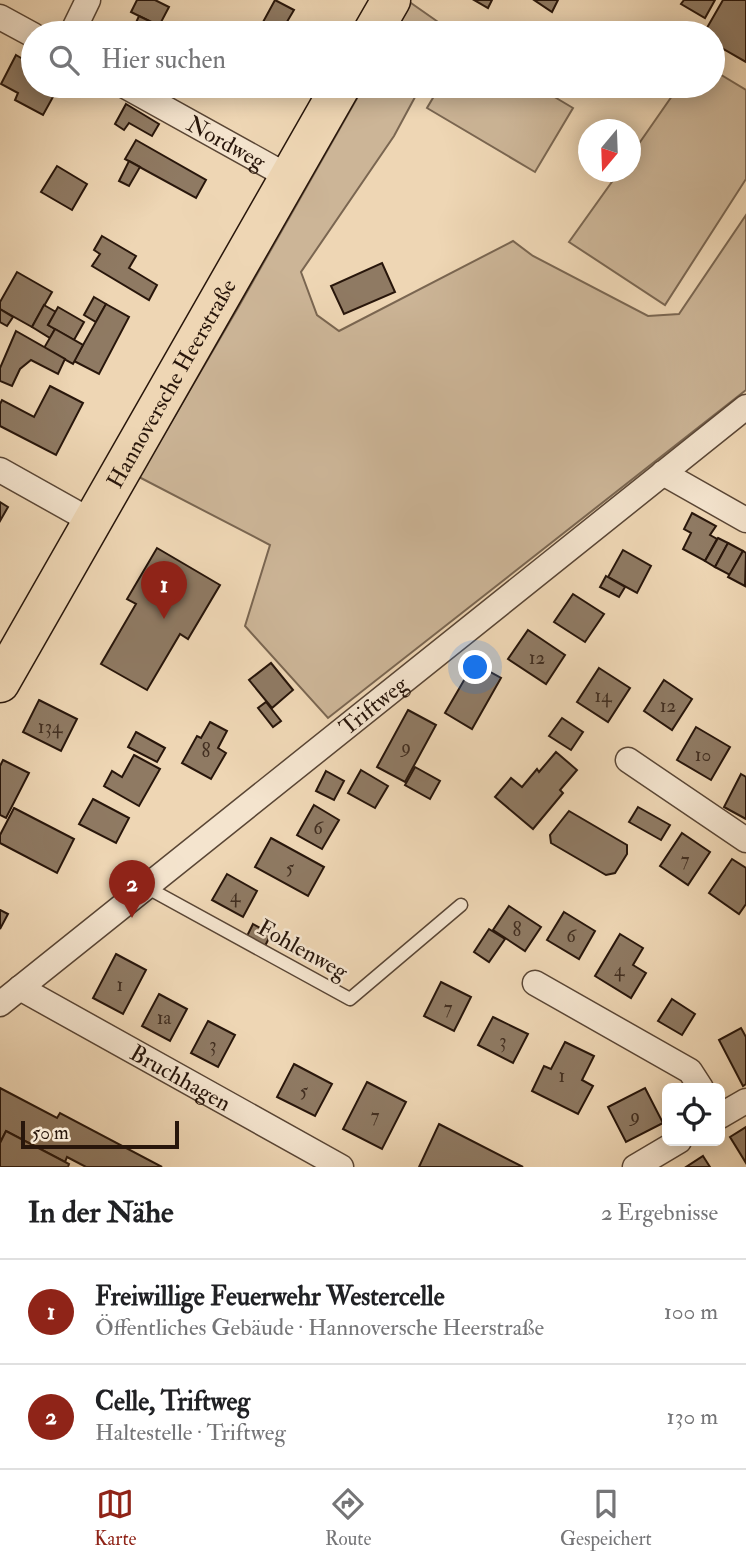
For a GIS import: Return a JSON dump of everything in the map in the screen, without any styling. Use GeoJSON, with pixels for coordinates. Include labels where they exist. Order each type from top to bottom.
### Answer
{"type":"FeatureCollection","features":[{"type":"Feature","properties":{"kind":"main road"},"geometry":{"type":"LineString","coordinates":[[379,21],[391,0]]}},
{"type":"Feature","properties":{"kind":"main road","name":"Hannoversche Heerstraße"},"geometry":{"type":"LineString","coordinates":[[0,683],[334,98]]}},
{"type":"Feature","properties":{"kind":"street"},"geometry":{"type":"LineString","coordinates":[[78,21],[88,0]]}},
{"type":"Feature","properties":{"kind":"street"},"geometry":{"type":"LineString","coordinates":[[0,17],[21,28]]}},
{"type":"Feature","properties":{"kind":"street","name":"Nordweg"},"geometry":{"type":"LineString","coordinates":[[147,98],[289,177]]}},
{"type":"Feature","properties":{"kind":"street","name":"Triftweg"},"geometry":{"type":"LineString","coordinates":[[0,1004],[746,407]]}},
{"type":"Feature","properties":{"kind":"street"},"geometry":{"type":"LineString","coordinates":[[0,470],[91,521]]}},
{"type":"Feature","properties":{"kind":"street"},"geometry":{"type":"LineString","coordinates":[[663,473],[746,520]]}},
{"type":"Feature","properties":{"kind":"street"},"geometry":{"type":"LineString","coordinates":[[628,760],[746,840]]}},
{"type":"Feature","properties":{"kind":"street"},"geometry":{"type":"LineString","coordinates":[[535,983],[690,1071],[698,1083]]}},
{"type":"Feature","properties":{"kind":"street","name":"Bruchhagen"},"geometry":{"type":"LineString","coordinates":[[20,988],[341,1167]]}},
{"type":"Feature","properties":{"kind":"street"},"geometry":{"type":"LineString","coordinates":[[725,1113],[746,1101]]}},
{"type":"Feature","properties":{"kind":"street"},"geometry":{"type":"LineString","coordinates":[[635,1167],[671,1146]]}},
{"type":"Feature","properties":{"kind":"lane","name":"Fohlenweg"},"geometry":{"type":"LineString","coordinates":[[146,887],[350,999],[461,905]]}},
{"type":"Feature","properties":{"kind":"shaded area"},"geometry":{"type":"Polygon","coordinates":[[[411,3],[437,21],[401,21],[411,3]]]}},
{"type":"Feature","properties":{"kind":"shaded area"},"geometry":{"type":"Polygon","coordinates":[[[725,77],[746,90],[746,179],[665,305],[569,242],[612,182],[641,182],[641,141],[671,98],[725,98],[725,77]]]}},
{"type":"Feature","properties":{"kind":"shaded area"},"geometry":{"type":"Polygon","coordinates":[[[357,98],[415,98],[394,136],[301,272],[317,315],[339,331],[513,241],[533,256],[648,316],[679,314],[746,215],[746,390],[328,718],[245,626],[270,545],[139,477],[357,98]]]}},
{"type":"Feature","properties":{"kind":"shaded area"},"geometry":{"type":"Polygon","coordinates":[[[433,98],[556,98],[573,108],[535,172],[427,108],[433,98]]]}},
{"type":"Feature","properties":{"kind":"building"},"geometry":{"type":"Polygon","coordinates":[[[137,0],[155,0],[169,7],[162,21],[149,21],[131,12],[137,0]]]}},
{"type":"Feature","properties":{"kind":"building"},"geometry":{"type":"Polygon","coordinates":[[[275,0],[294,10],[288,21],[264,21],[275,0]]]}},
{"type":"Feature","properties":{"kind":"building"},"geometry":{"type":"Polygon","coordinates":[[[474,0],[492,0],[488,8],[474,0]]]}},
{"type":"Feature","properties":{"kind":"building"},"geometry":{"type":"Polygon","coordinates":[[[534,0],[558,0],[552,12],[534,0]]]}},
{"type":"Feature","properties":{"kind":"building"},"geometry":{"type":"Polygon","coordinates":[[[684,0],[715,0],[705,18],[681,4],[684,0]]]}},
{"type":"Feature","properties":{"kind":"building"},"geometry":{"type":"Polygon","coordinates":[[[723,0],[746,0],[746,62],[725,50],[725,21],[711,21],[723,0]]]}},
{"type":"Feature","properties":{"kind":"building"},"geometry":{"type":"Polygon","coordinates":[[[139,16],[149,21],[137,21],[139,16]]]}},
{"type":"Feature","properties":{"kind":"building"},"geometry":{"type":"Polygon","coordinates":[[[16,55],[21,58],[21,98],[52,98],[43,115],[15,100],[18,93],[1,84],[16,55]]]}},
{"type":"Feature","properties":{"kind":"building"},"geometry":{"type":"Polygon","coordinates":[[[126,104],[159,124],[152,136],[129,123],[124,130],[115,124],[126,104]]]}},
{"type":"Feature","properties":{"kind":"building"},"geometry":{"type":"Polygon","coordinates":[[[136,140],[206,180],[196,198],[125,159],[136,140]]]}},
{"type":"Feature","properties":{"kind":"building"},"geometry":{"type":"Polygon","coordinates":[[[129,161],[140,167],[129,186],[119,181],[129,161]]]}},
{"type":"Feature","properties":{"kind":"building"},"geometry":{"type":"Polygon","coordinates":[[[57,166],[87,184],[72,210],[41,192],[57,166]]]}},
{"type":"Feature","properties":{"kind":"building"},"geometry":{"type":"Polygon","coordinates":[[[102,236],[136,256],[129,268],[157,285],[149,300],[92,266],[100,254],[94,250],[102,236]]]}},
{"type":"Feature","properties":{"kind":"building"},"geometry":{"type":"Polygon","coordinates":[[[382,263],[395,292],[344,314],[331,286],[382,263]]]}},
{"type":"Feature","properties":{"kind":"building"},"geometry":{"type":"Polygon","coordinates":[[[17,272],[52,292],[32,327],[0,309],[0,302],[17,272]]]}},
{"type":"Feature","properties":{"kind":"building"},"geometry":{"type":"Polygon","coordinates":[[[94,297],[106,304],[96,322],[84,315],[94,297]]]}},
{"type":"Feature","properties":{"kind":"building"},"geometry":{"type":"Polygon","coordinates":[[[106,304],[129,317],[99,374],[74,361],[106,304]]]}},
{"type":"Feature","properties":{"kind":"building"},"geometry":{"type":"Polygon","coordinates":[[[44,305],[56,312],[48,325],[55,329],[50,338],[32,327],[44,305]]]}},
{"type":"Feature","properties":{"kind":"building"},"geometry":{"type":"Polygon","coordinates":[[[58,307],[84,322],[74,340],[48,325],[58,307]]]}},
{"type":"Feature","properties":{"kind":"building"},"geometry":{"type":"Polygon","coordinates":[[[0,309],[13,317],[7,326],[0,322],[0,309]]]}},
{"type":"Feature","properties":{"kind":"building"},"geometry":{"type":"Polygon","coordinates":[[[55,329],[83,345],[73,364],[44,348],[55,329]]]}},
{"type":"Feature","properties":{"kind":"building"},"geometry":{"type":"Polygon","coordinates":[[[16,331],[65,359],[58,374],[31,360],[20,369],[12,386],[0,381],[0,368],[16,331]]]}},
{"type":"Feature","properties":{"kind":"building"},"geometry":{"type":"Polygon","coordinates":[[[50,386],[83,403],[56,455],[0,426],[2,400],[34,417],[50,386]]]}},
{"type":"Feature","properties":{"kind":"building"},"geometry":{"type":"Polygon","coordinates":[[[0,502],[8,507],[0,521],[0,502]]]}},
{"type":"Feature","properties":{"kind":"building"},"geometry":{"type":"Polygon","coordinates":[[[692,513],[716,526],[710,535],[717,539],[705,561],[683,549],[691,533],[684,529],[692,513]]]}},
{"type":"Feature","properties":{"kind":"building"},"geometry":{"type":"Polygon","coordinates":[[[718,538],[728,543],[715,567],[705,561],[718,538]]]}},
{"type":"Feature","properties":{"kind":"building"},"geometry":{"type":"Polygon","coordinates":[[[728,543],[743,551],[730,575],[715,567],[728,543]]]}},
{"type":"Feature","properties":{"kind":"building"},"geometry":{"type":"Polygon","coordinates":[[[157,548],[220,585],[188,639],[180,634],[147,690],[101,664],[136,604],[127,599],[157,548]]]}},
{"type":"Feature","properties":{"kind":"building"},"geometry":{"type":"Polygon","coordinates":[[[623,550],[651,566],[637,593],[608,577],[623,550]]]}},
{"type":"Feature","properties":{"kind":"building"},"geometry":{"type":"Polygon","coordinates":[[[743,551],[746,553],[745,586],[728,577],[743,551]]]}},
{"type":"Feature","properties":{"kind":"building"},"geometry":{"type":"Polygon","coordinates":[[[606,576],[625,587],[619,597],[600,587],[606,576]]]}},
{"type":"Feature","properties":{"kind":"building"},"geometry":{"type":"Polygon","coordinates":[[[573,594],[604,614],[585,642],[554,622],[573,594]]]}},
{"type":"Feature","properties":{"kind":"building"},"geometry":{"type":"Polygon","coordinates":[[[528,630],[565,655],[546,684],[508,659],[528,630]]]}},
{"type":"Feature","properties":{"kind":"building"},"geometry":{"type":"Polygon","coordinates":[[[271,663],[293,690],[272,708],[249,680],[271,663]]]}},
{"type":"Feature","properties":{"kind":"building"},"geometry":{"type":"Polygon","coordinates":[[[474,663],[501,678],[472,729],[445,713],[474,663]]]}},
{"type":"Feature","properties":{"kind":"building"},"geometry":{"type":"Polygon","coordinates":[[[599,668],[630,688],[608,722],[577,702],[599,668]]]}},
{"type":"Feature","properties":{"kind":"building"},"geometry":{"type":"Polygon","coordinates":[[[664,680],[692,699],[672,730],[644,711],[664,680]]]}},
{"type":"Feature","properties":{"kind":"building"},"geometry":{"type":"Polygon","coordinates":[[[39,700],[77,719],[61,751],[23,732],[39,700]]]}},
{"type":"Feature","properties":{"kind":"building"},"geometry":{"type":"Polygon","coordinates":[[[266,702],[281,721],[273,727],[258,708],[266,702]]]}},
{"type":"Feature","properties":{"kind":"building"},"geometry":{"type":"Polygon","coordinates":[[[408,710],[436,725],[405,782],[377,767],[408,710]]]}},
{"type":"Feature","properties":{"kind":"building"},"geometry":{"type":"Polygon","coordinates":[[[562,718],[583,732],[571,750],[549,736],[562,718]]]}},
{"type":"Feature","properties":{"kind":"building"},"geometry":{"type":"Polygon","coordinates":[[[210,722],[227,731],[218,748],[226,753],[211,779],[182,763],[197,736],[201,738],[210,722]]]}},
{"type":"Feature","properties":{"kind":"building"},"geometry":{"type":"Polygon","coordinates":[[[696,727],[730,747],[711,780],[677,760],[696,727]]]}},
{"type":"Feature","properties":{"kind":"building"},"geometry":{"type":"Polygon","coordinates":[[[136,732],[165,748],[157,762],[128,747],[136,732]]]}},
{"type":"Feature","properties":{"kind":"building"},"geometry":{"type":"Polygon","coordinates":[[[556,752],[577,770],[560,790],[563,793],[533,829],[495,797],[511,778],[522,787],[556,752]]]}},
{"type":"Feature","properties":{"kind":"building"},"geometry":{"type":"Polygon","coordinates":[[[134,755],[160,769],[139,806],[104,786],[112,771],[122,777],[134,755]]]}},
{"type":"Feature","properties":{"kind":"building"},"geometry":{"type":"Polygon","coordinates":[[[3,760],[29,773],[6,818],[0,815],[0,766],[3,760]]]}},
{"type":"Feature","properties":{"kind":"building"},"geometry":{"type":"Polygon","coordinates":[[[415,767],[440,781],[430,799],[405,785],[415,767]]]}},
{"type":"Feature","properties":{"kind":"building"},"geometry":{"type":"Polygon","coordinates":[[[361,770],[388,786],[375,808],[348,793],[361,770]]]}},
{"type":"Feature","properties":{"kind":"building"},"geometry":{"type":"Polygon","coordinates":[[[326,771],[344,781],[334,800],[316,791],[326,771]]]}},
{"type":"Feature","properties":{"kind":"building"},"geometry":{"type":"Polygon","coordinates":[[[741,774],[746,777],[746,819],[724,807],[741,774]]]}},
{"type":"Feature","properties":{"kind":"building"},"geometry":{"type":"Polygon","coordinates":[[[93,799],[129,818],[116,843],[79,824],[93,799]]]}},
{"type":"Feature","properties":{"kind":"building"},"geometry":{"type":"Polygon","coordinates":[[[314,805],[339,820],[322,849],[297,835],[314,805]]]}},
{"type":"Feature","properties":{"kind":"building"},"geometry":{"type":"Polygon","coordinates":[[[638,807],[670,825],[661,840],[629,822],[638,807]]]}},
{"type":"Feature","properties":{"kind":"building"},"geometry":{"type":"Polygon","coordinates":[[[14,808],[74,839],[57,873],[0,843],[0,835],[14,808]]]}},
{"type":"Feature","properties":{"kind":"building"},"geometry":{"type":"Polygon","coordinates":[[[569,811],[627,845],[627,854],[615,873],[606,875],[551,843],[550,835],[569,811]]]}},
{"type":"Feature","properties":{"kind":"building"},"geometry":{"type":"Polygon","coordinates":[[[682,833],[710,852],[688,885],[660,866],[682,833]]]}},
{"type":"Feature","properties":{"kind":"building"},"geometry":{"type":"Polygon","coordinates":[[[271,838],[324,867],[308,896],[255,867],[271,838]]]}},
{"type":"Feature","properties":{"kind":"building"},"geometry":{"type":"Polygon","coordinates":[[[732,859],[746,868],[746,904],[739,914],[709,893],[732,859]]]}},
{"type":"Feature","properties":{"kind":"building"},"geometry":{"type":"Polygon","coordinates":[[[227,874],[257,891],[243,917],[212,900],[227,874]]]}},
{"type":"Feature","properties":{"kind":"building"},"geometry":{"type":"Polygon","coordinates":[[[509,906],[541,927],[525,951],[493,930],[509,906]]]}},
{"type":"Feature","properties":{"kind":"building"},"geometry":{"type":"Polygon","coordinates":[[[0,910],[8,914],[0,929],[0,910]]]}},
{"type":"Feature","properties":{"kind":"building"},"geometry":{"type":"Polygon","coordinates":[[[564,912],[595,931],[579,959],[547,940],[564,912]]]}},
{"type":"Feature","properties":{"kind":"building"},"geometry":{"type":"Polygon","coordinates":[[[253,924],[271,934],[265,946],[247,936],[253,924]]]}},
{"type":"Feature","properties":{"kind":"building"},"geometry":{"type":"Polygon","coordinates":[[[489,929],[505,939],[489,962],[474,952],[489,929]]]}},
{"type":"Feature","properties":{"kind":"building"},"geometry":{"type":"Polygon","coordinates":[[[620,934],[643,948],[633,965],[646,973],[631,998],[595,976],[620,934]]]}},
{"type":"Feature","properties":{"kind":"building"},"geometry":{"type":"Polygon","coordinates":[[[116,954],[146,970],[123,1014],[93,998],[116,954]]]}},
{"type":"Feature","properties":{"kind":"building"},"geometry":{"type":"Polygon","coordinates":[[[441,982],[471,997],[454,1031],[424,1016],[441,982]]]}},
{"type":"Feature","properties":{"kind":"building"},"geometry":{"type":"Polygon","coordinates":[[[159,994],[187,1009],[170,1041],[142,1026],[159,994]]]}},
{"type":"Feature","properties":{"kind":"building"},"geometry":{"type":"Polygon","coordinates":[[[672,999],[695,1014],[682,1035],[658,1021],[672,999]]]}},
{"type":"Feature","properties":{"kind":"building"},"geometry":{"type":"Polygon","coordinates":[[[493,1017],[528,1034],[513,1063],[478,1045],[493,1017]]]}},
{"type":"Feature","properties":{"kind":"building"},"geometry":{"type":"Polygon","coordinates":[[[208,1021],[235,1035],[218,1067],[191,1053],[208,1021]]]}},
{"type":"Feature","properties":{"kind":"building"},"geometry":{"type":"Polygon","coordinates":[[[741,1028],[746,1037],[746,1084],[743,1086],[719,1040],[741,1028]]]}},
{"type":"Feature","properties":{"kind":"building"},"geometry":{"type":"Polygon","coordinates":[[[565,1042],[594,1056],[582,1080],[593,1086],[578,1114],[532,1091],[544,1066],[551,1069],[565,1042]]]}},
{"type":"Feature","properties":{"kind":"building"},"geometry":{"type":"Polygon","coordinates":[[[294,1064],[332,1084],[315,1116],[277,1097],[294,1064]]]}},
{"type":"Feature","properties":{"kind":"building"},"geometry":{"type":"Polygon","coordinates":[[[367,1082],[406,1102],[382,1149],[343,1129],[367,1082]]]}},
{"type":"Feature","properties":{"kind":"building"},"geometry":{"type":"Polygon","coordinates":[[[0,1088],[57,1118],[60,1113],[162,1167],[86,1167],[67,1157],[65,1162],[6,1131],[0,1143],[0,1088]]]}},
{"type":"Feature","properties":{"kind":"building"},"geometry":{"type":"Polygon","coordinates":[[[645,1088],[662,1124],[626,1142],[608,1107],[645,1088]]]}},
{"type":"Feature","properties":{"kind":"building"},"geometry":{"type":"Polygon","coordinates":[[[439,1124],[523,1167],[419,1167],[439,1124]]]}},
{"type":"Feature","properties":{"kind":"building"},"geometry":{"type":"Polygon","coordinates":[[[746,1127],[746,1163],[730,1137],[746,1127]]]}},
{"type":"Feature","properties":{"kind":"building"},"geometry":{"type":"Polygon","coordinates":[[[6,1131],[69,1164],[68,1167],[0,1167],[0,1143],[6,1131]]]}},
{"type":"Feature","properties":{"kind":"building"},"geometry":{"type":"Polygon","coordinates":[[[703,1156],[710,1167],[686,1167],[703,1156]]]}},
{"type":"Feature","properties":{"kind":"place","name":"Freiwillige Feuerwehr Westercelle"},"geometry":{"type":"Point","coordinates":[164,619]}},
{"type":"Feature","properties":{"kind":"place","name":"Celle, Triftweg"},"geometry":{"type":"Point","coordinates":[132,918]}}]}
